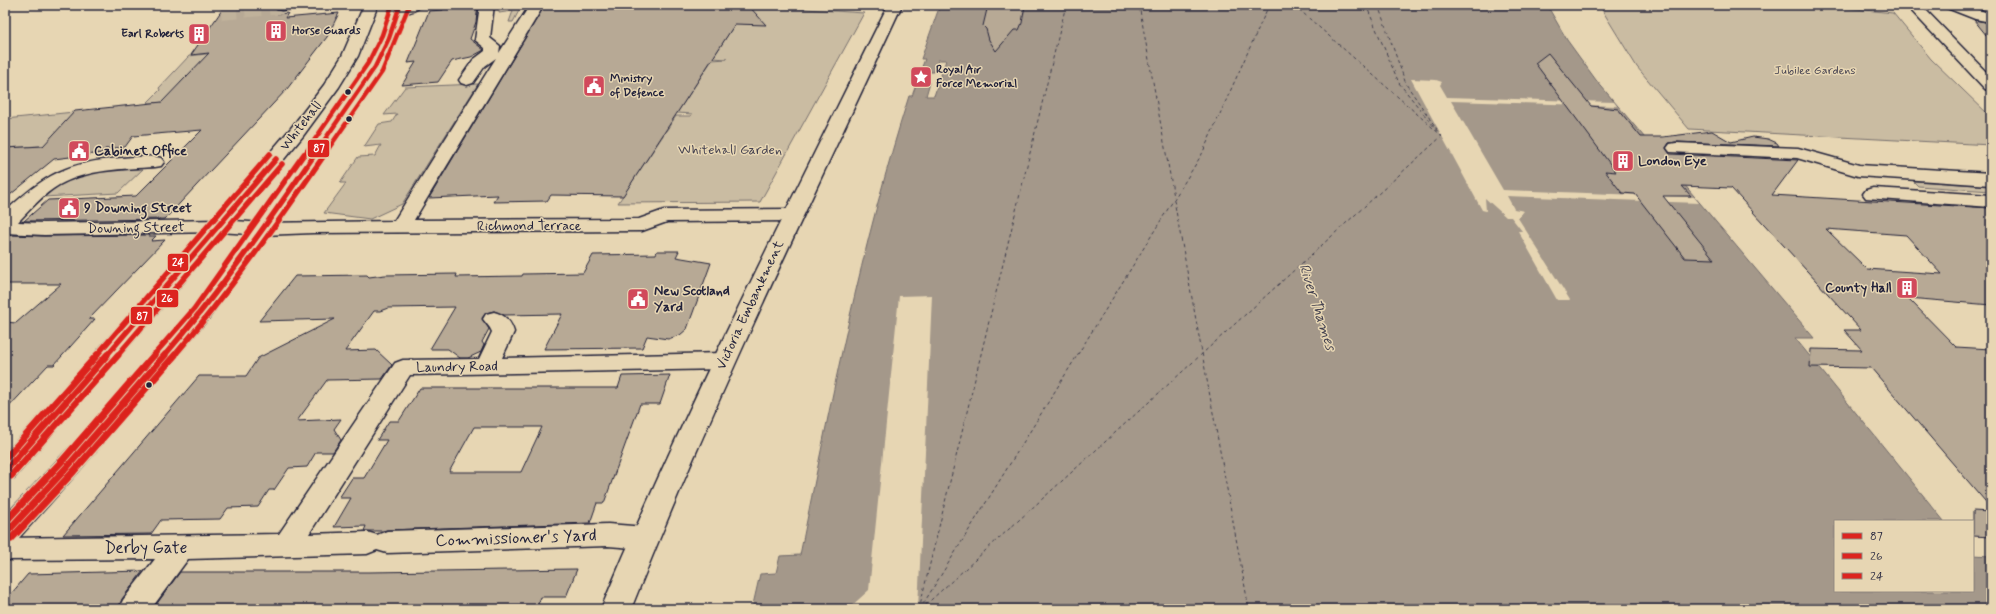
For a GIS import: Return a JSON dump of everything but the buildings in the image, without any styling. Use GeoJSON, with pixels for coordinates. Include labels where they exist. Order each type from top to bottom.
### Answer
{"type":"FeatureCollection","features":[{"type":"Feature","properties":{"kind":"main road"},"geometry":{"type":"LineString","coordinates":[[399,7],[415,5]]}},
{"type":"Feature","properties":{"kind":"main road"},"geometry":{"type":"LineString","coordinates":[[467,80],[479,62],[491,55],[493,51],[492,46],[482,40],[486,5]]}},
{"type":"Feature","properties":{"kind":"main road"},"geometry":{"type":"LineString","coordinates":[[400,227],[537,5]]}},
{"type":"Feature","properties":{"kind":"main road","name":"Victoria Embankment"},"geometry":{"type":"LineString","coordinates":[[616,609],[645,538],[724,360],[895,5]]}},
{"type":"Feature","properties":{"kind":"main road"},"geometry":{"type":"LineString","coordinates":[[1913,5],[1991,86]]}},
{"type":"Feature","properties":{"kind":"main road"},"geometry":{"type":"LineString","coordinates":[[1952,5],[1964,9],[1973,15],[1991,18]]}},
{"type":"Feature","properties":{"kind":"main road","name":"Whitehall"},"geometry":{"type":"LineString","coordinates":[[5,471],[219,226],[297,132],[326,94],[350,56],[371,7]]}},
{"type":"Feature","properties":{"kind":"main road","name":"Whitehall"},"geometry":{"type":"LineString","coordinates":[[5,534],[16,513],[179,339],[212,298],[263,229],[379,60],[389,38],[399,7]]}},
{"type":"Feature","properties":{"kind":"main road"},"geometry":{"type":"LineString","coordinates":[[326,94],[358,92]]}},
{"type":"Feature","properties":{"kind":"main road"},"geometry":{"type":"LineString","coordinates":[[1676,148],[1798,153],[1858,170],[1991,179]]}},
{"type":"Feature","properties":{"kind":"main road"},"geometry":{"type":"LineString","coordinates":[[5,223],[46,186],[66,175],[120,163],[155,162]]}},
{"type":"Feature","properties":{"kind":"main road"},"geometry":{"type":"LineString","coordinates":[[1873,194],[1991,201]]}},
{"type":"Feature","properties":{"kind":"main road","name":"Richmond Terrace"},"geometry":{"type":"LineString","coordinates":[[263,229],[642,225],[664,216],[793,215]]}},
{"type":"Feature","properties":{"kind":"main road","name":"Downing Street"},"geometry":{"type":"LineString","coordinates":[[5,227],[44,229],[219,226],[263,229]]}},
{"type":"Feature","properties":{"kind":"main road"},"geometry":{"type":"LineString","coordinates":[[487,366],[503,332],[501,325],[494,319]]}},
{"type":"Feature","properties":{"kind":"main road","name":"Laundry Road"},"geometry":{"type":"LineString","coordinates":[[286,546],[403,368],[724,360]]}},
{"type":"Feature","properties":{"kind":"main road","name":"Commissioner's Yard"},"geometry":{"type":"LineString","coordinates":[[286,546],[608,535],[645,538]]}},
{"type":"Feature","properties":{"kind":"main road","name":"Derby Gate"},"geometry":{"type":"LineString","coordinates":[[5,548],[180,548],[286,546]]}},
{"type":"Feature","properties":{"kind":"main road"},"geometry":{"type":"LineString","coordinates":[[134,609],[180,548]]}},
{"type":"Feature","properties":{"kind":"green space"},"geometry":{"type":"Polygon","coordinates":[[[500,5],[522,5],[513,22],[509,22],[513,11],[499,13],[500,5]]]}},
{"type":"Feature","properties":{"kind":"green space","name":"Whitehall Garden"},"geometry":{"type":"Polygon","coordinates":[[[747,5],[864,13],[760,202],[618,203],[676,116],[691,116],[692,114],[677,113],[712,60],[727,59],[713,58],[747,5]]]}},
{"type":"Feature","properties":{"kind":"green space","name":"Jubilee Gardens"},"geometry":{"type":"Polygon","coordinates":[[[1599,5],[1819,5],[1893,13],[1931,59],[1991,117],[1991,145],[1689,129],[1637,67],[1599,5]]]}},
{"type":"Feature","properties":{"kind":"green space"},"geometry":{"type":"Polygon","coordinates":[[[214,53],[205,58],[180,83],[197,101],[147,103],[189,56],[214,53]]]}},
{"type":"Feature","properties":{"kind":"green space"},"geometry":{"type":"Polygon","coordinates":[[[478,84],[402,204],[370,219],[324,213],[346,183],[340,183],[358,157],[375,156],[381,145],[364,147],[379,124],[392,122],[397,114],[384,115],[405,87],[478,84]]]}},
{"type":"Feature","properties":{"kind":"green space"},"geometry":{"type":"Polygon","coordinates":[[[74,112],[56,145],[5,148],[5,119],[74,112]]]}},
{"type":"Feature","properties":{"kind":"green space"},"geometry":{"type":"Polygon","coordinates":[[[145,167],[118,193],[43,197],[70,177],[106,169],[145,167]]]}},
{"type":"Feature","properties":{"kind":"green space"},"geometry":{"type":"Polygon","coordinates":[[[1913,181],[1991,186],[1991,191],[1918,186],[1913,181]]]}},
{"type":"Feature","properties":{"kind":"water","name":"River Thames"},"geometry":{"type":"Polygon","coordinates":[[[940,5],[1547,5],[1567,40],[1596,80],[1814,338],[1795,338],[1943,520],[1834,520],[1834,592],[1974,592],[1974,555],[1991,556],[1991,609],[752,609],[760,574],[776,573],[780,556],[800,555],[848,324],[876,209],[892,152],[909,96],[912,96],[917,82],[930,82],[926,96],[934,96],[946,60],[938,60],[934,72],[920,72],[925,59],[921,59],[940,5]]]}},
{"type":"Feature","properties":{"kind":"pier"},"geometry":{"type":"Polygon","coordinates":[[[1411,79],[1436,80],[1442,82],[1440,85],[1447,97],[1614,102],[1617,106],[1451,101],[1503,190],[1694,197],[1699,203],[1507,196],[1514,209],[1524,211],[1518,218],[1570,300],[1557,300],[1518,231],[1522,231],[1511,217],[1506,217],[1485,198],[1486,211],[1482,210],[1411,79]]]}},
{"type":"Feature","properties":{"kind":"pier"},"geometry":{"type":"Polygon","coordinates":[[[932,295],[918,609],[848,609],[869,590],[899,296],[932,295]]]}},
{"type":"Feature","properties":{"kind":"ferry route"},"geometry":{"type":"LineString","coordinates":[[919,609],[1066,5]]}},
{"type":"Feature","properties":{"kind":"ferry route"},"geometry":{"type":"LineString","coordinates":[[1139,5],[1174,197]]}},
{"type":"Feature","properties":{"kind":"ferry route"},"geometry":{"type":"LineString","coordinates":[[920,609],[1202,154],[1269,5]]}},
{"type":"Feature","properties":{"kind":"ferry route"},"geometry":{"type":"LineString","coordinates":[[1202,354],[1442,136],[1294,5]]}},
{"type":"Feature","properties":{"kind":"ferry route"},"geometry":{"type":"LineString","coordinates":[[1366,5],[1399,83],[1439,133]]}},
{"type":"Feature","properties":{"kind":"ferry route"},"geometry":{"type":"LineString","coordinates":[[1378,5],[1406,84],[1437,129]]}},
{"type":"Feature","properties":{"kind":"ferry route"},"geometry":{"type":"LineString","coordinates":[[1174,200],[1202,354]]}},
{"type":"Feature","properties":{"kind":"ferry route"},"geometry":{"type":"LineString","coordinates":[[921,609],[1202,354]]}},
{"type":"Feature","properties":{"kind":"ferry route"},"geometry":{"type":"LineString","coordinates":[[1202,354],[1249,609]]}},
{"type":"Feature","properties":{"kind":"tunnel"},"geometry":{"type":"LineString","coordinates":[[221,12],[282,6]]}},
{"type":"Feature","properties":{"kind":"transit line","name":"24"},"geometry":{"type":"LineString","coordinates":[[5,522],[62,461],[194,309],[256,224],[368,63],[382,35],[392,5]]}},
{"type":"Feature","properties":{"kind":"transit line","name":"87"},"geometry":{"type":"LineString","coordinates":[[5,534],[68,466],[200,314],[263,229],[375,67],[389,38],[400,5]]}},
{"type":"Feature","properties":{"kind":"transit line","name":"26"},"geometry":{"type":"LineString","coordinates":[[11,539],[74,471],[206,319],[270,234],[382,72],[396,41],[408,8]]}},
{"type":"Feature","properties":{"kind":"transit line","name":"24"},"geometry":{"type":"LineString","coordinates":[[5,459],[168,274],[270,154]]}},
{"type":"Feature","properties":{"kind":"transit line","name":"87"},"geometry":{"type":"LineString","coordinates":[[5,471],[174,279],[276,159]]}},
{"type":"Feature","properties":{"kind":"transit line","name":"26"},"geometry":{"type":"LineString","coordinates":[[11,476],[180,284],[282,164]]}},
{"type":"Feature","properties":{"kind":"place","name":"Horse Guards"},"geometry":{"type":"Point","coordinates":[276,31]}},
{"type":"Feature","properties":{"kind":"place","name":"Earl Roberts"},"geometry":{"type":"Point","coordinates":[199,34]}},
{"type":"Feature","properties":{"kind":"place","name":"Royal Air Force Memorial"},"geometry":{"type":"Point","coordinates":[921,77]}},
{"type":"Feature","properties":{"kind":"place","name":"Ministry of Defence"},"geometry":{"type":"Point","coordinates":[594,86]}},
{"type":"Feature","properties":{"kind":"place","name":"Cabinet Office"},"geometry":{"type":"Point","coordinates":[79,151]}},
{"type":"Feature","properties":{"kind":"place","name":"London Eye"},"geometry":{"type":"Point","coordinates":[1623,161]}},
{"type":"Feature","properties":{"kind":"place","name":"9 Downing Street"},"geometry":{"type":"Point","coordinates":[69,208]}},
{"type":"Feature","properties":{"kind":"place","name":"County Hall"},"geometry":{"type":"Point","coordinates":[1907,288]}},
{"type":"Feature","properties":{"kind":"place","name":"New Scotland Yard"},"geometry":{"type":"Point","coordinates":[638,299]}}]}
